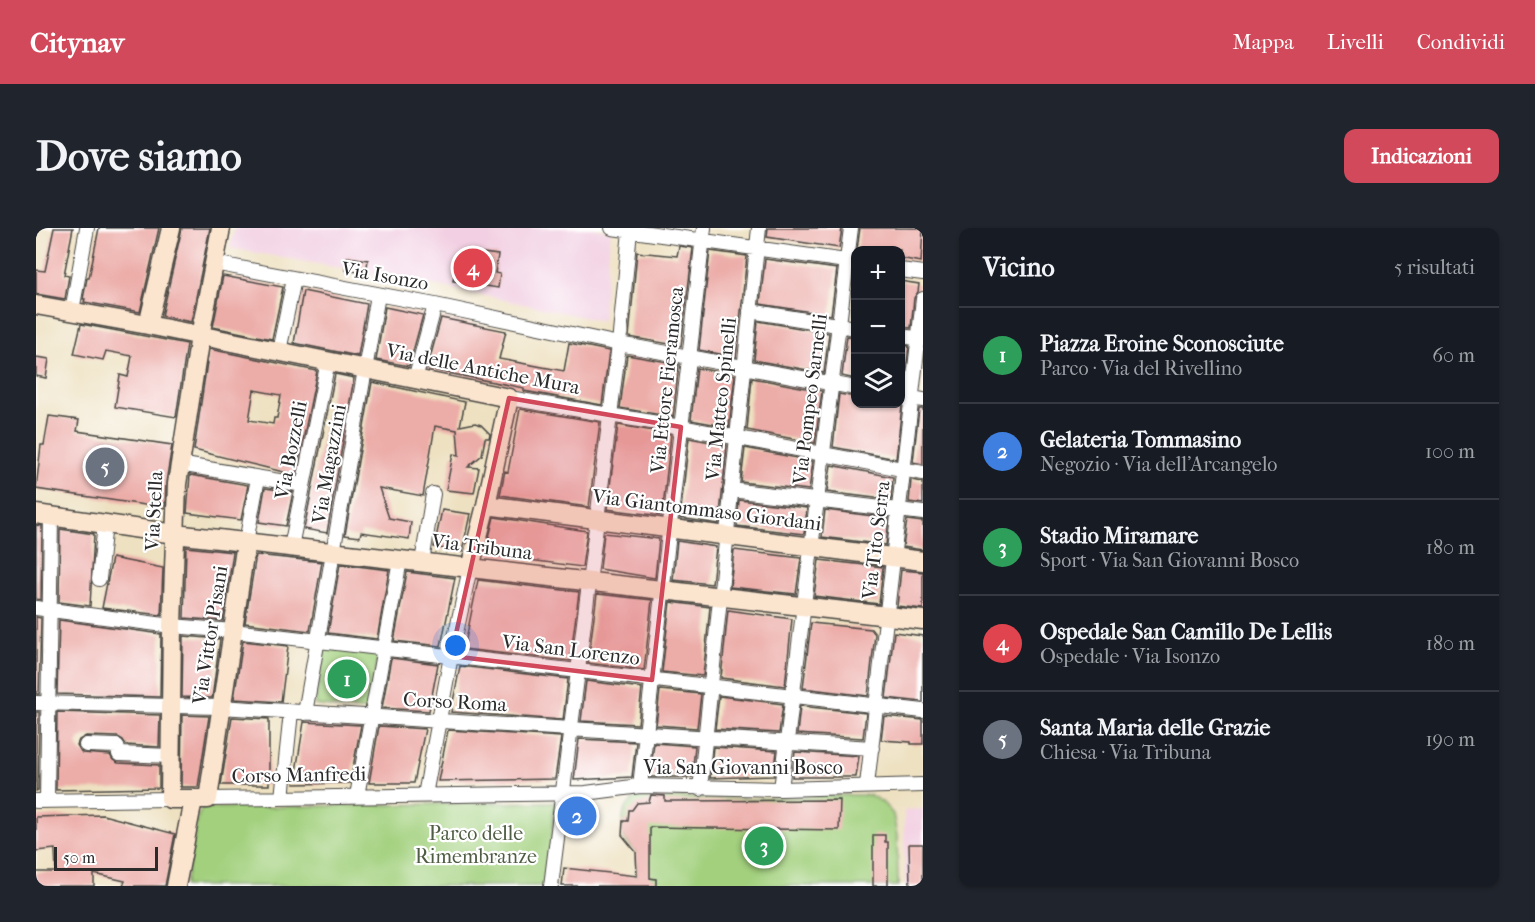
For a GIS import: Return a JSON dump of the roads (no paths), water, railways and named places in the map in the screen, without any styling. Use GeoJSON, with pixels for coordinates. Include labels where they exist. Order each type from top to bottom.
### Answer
{"type":"FeatureCollection","features":[{"type":"Feature","properties":{"kind":"main road"},"geometry":{"type":"LineString","coordinates":[[148,325],[171,228]]}},
{"type":"Feature","properties":{"kind":"main road","name":"Via Stella"},"geometry":{"type":"LineString","coordinates":[[170,799],[172,626],[179,464],[221,228]]}},
{"type":"Feature","properties":{"kind":"main road","name":"Via delle Antiche Mura"},"geometry":{"type":"LineString","coordinates":[[36,305],[148,325],[509,398]]}},
{"type":"Feature","properties":{"kind":"main road"},"geometry":{"type":"LineString","coordinates":[[470,568],[509,398]]}},
{"type":"Feature","properties":{"kind":"main road","name":"Via Giantommaso Giordani"},"geometry":{"type":"LineString","coordinates":[[486,505],[923,561]]}},
{"type":"Feature","properties":{"kind":"main road","name":"Via Tribuna"},"geometry":{"type":"LineString","coordinates":[[44,515],[175,534],[923,620]]}},
{"type":"Feature","properties":{"kind":"main road","name":"Via Vittor Pisani"},"geometry":{"type":"LineString","coordinates":[[176,886],[200,800],[221,707],[246,542]]}},
{"type":"Feature","properties":{"kind":"main road","name":"Corso Manfredi"},"geometry":{"type":"LineString","coordinates":[[170,799],[200,800]]}},
{"type":"Feature","properties":{"kind":"street"},"geometry":{"type":"LineString","coordinates":[[72,311],[87,228]]}},
{"type":"Feature","properties":{"kind":"street"},"geometry":{"type":"LineString","coordinates":[[612,228],[630,231],[703,234],[757,248],[851,262]]}},
{"type":"Feature","properties":{"kind":"street","name":"Via Matteo Spinelli"},"geometry":{"type":"LineString","coordinates":[[700,789],[759,228]]}},
{"type":"Feature","properties":{"kind":"street","name":"Via Pompeo Sarnelli"},"geometry":{"type":"LineString","coordinates":[[851,228],[851,246]]}},
{"type":"Feature","properties":{"kind":"street"},"geometry":{"type":"LineString","coordinates":[[552,886],[619,344],[630,231]]}},
{"type":"Feature","properties":{"kind":"street","name":"Via Ettore Fieramosca"},"geometry":{"type":"LineString","coordinates":[[640,786],[703,234]]}},
{"type":"Feature","properties":{"kind":"street","name":"Via Pompeo Sarnelli"},"geometry":{"type":"LineString","coordinates":[[781,789],[839,325],[851,262]]}},
{"type":"Feature","properties":{"kind":"street","name":"Via Isonzo"},"geometry":{"type":"LineString","coordinates":[[214,263],[435,305],[619,344],[851,387]]}},
{"type":"Feature","properties":{"kind":"street"},"geometry":{"type":"LineString","coordinates":[[905,271],[923,273]]}},
{"type":"Feature","properties":{"kind":"street"},"geometry":{"type":"LineString","coordinates":[[279,351],[294,279]]}},
{"type":"Feature","properties":{"kind":"street","name":"Via Magazzini"},"geometry":{"type":"LineString","coordinates":[[305,713],[378,295]]}},
{"type":"Feature","properties":{"kind":"street","name":"Via Tito Serra"},"geometry":{"type":"LineString","coordinates":[[867,785],[912,398],[921,339],[923,299]]}},
{"type":"Feature","properties":{"kind":"street"},"geometry":{"type":"LineString","coordinates":[[415,379],[435,305]]}},
{"type":"Feature","properties":{"kind":"street"},"geometry":{"type":"LineString","coordinates":[[750,311],[851,327]]}},
{"type":"Feature","properties":{"kind":"street"},"geometry":{"type":"LineString","coordinates":[[905,337],[921,339]]}},
{"type":"Feature","properties":{"kind":"street","name":"Via Bozzelli"},"geometry":{"type":"LineString","coordinates":[[291,547],[328,361]]}},
{"type":"Feature","properties":{"kind":"street","name":"Via delle Antiche Mura"},"geometry":{"type":"LineString","coordinates":[[509,398],[681,427],[923,473]]}},
{"type":"Feature","properties":{"kind":"street"},"geometry":{"type":"LineString","coordinates":[[179,464],[303,485]]}},
{"type":"Feature","properties":{"kind":"street","name":"Via Vittor Pisani"},"geometry":{"type":"LineString","coordinates":[[246,542],[258,478]]}},
{"type":"Feature","properties":{"kind":"street"},"geometry":{"type":"LineString","coordinates":[[731,490],[923,513]]}},
{"type":"Feature","properties":{"kind":"street"},"geometry":{"type":"LineString","coordinates":[[422,562],[433,494]]}},
{"type":"Feature","properties":{"kind":"street"},"geometry":{"type":"LineString","coordinates":[[41,801],[44,515]]}},
{"type":"Feature","properties":{"kind":"street"},"geometry":{"type":"LineString","coordinates":[[99,579],[105,524]]}},
{"type":"Feature","properties":{"kind":"street"},"geometry":{"type":"LineString","coordinates":[[357,796],[400,560]]}},
{"type":"Feature","properties":{"kind":"street"},"geometry":{"type":"LineString","coordinates":[[425,795],[470,568]]}},
{"type":"Feature","properties":{"kind":"street","name":"Via San Lorenzo"},"geometry":{"type":"LineString","coordinates":[[43,609],[172,626],[384,648],[923,711]]}},
{"type":"Feature","properties":{"kind":"street","name":"Corso Roma"},"geometry":{"type":"LineString","coordinates":[[42,704],[221,707],[872,748]]}},
{"type":"Feature","properties":{"kind":"street"},"geometry":{"type":"LineString","coordinates":[[282,798],[291,712]]}},
{"type":"Feature","properties":{"kind":"street"},"geometry":{"type":"LineString","coordinates":[[86,745],[117,746],[119,754],[171,756]]}},
{"type":"Feature","properties":{"kind":"street","name":"Via San Giovanni Bosco"},"geometry":{"type":"LineString","coordinates":[[564,792],[595,792],[640,786],[781,789],[923,785]]}},
{"type":"Feature","properties":{"kind":"street","name":"Corso Manfredi"},"geometry":{"type":"LineString","coordinates":[[200,800],[564,792]]}},
{"type":"Feature","properties":{"kind":"street","name":"Corso Manfredi"},"geometry":{"type":"LineString","coordinates":[[41,801],[170,799]]}},
{"type":"Feature","properties":{"kind":"place","name":"Ospedale San Camillo De Lellis"},"geometry":{"type":"Point","coordinates":[473,268]}},
{"type":"Feature","properties":{"kind":"place","name":"Santa Maria delle Grazie"},"geometry":{"type":"Point","coordinates":[105,467]}},
{"type":"Feature","properties":{"kind":"place","name":"Piazza Eroine Sconosciute"},"geometry":{"type":"Point","coordinates":[347,679]}},
{"type":"Feature","properties":{"kind":"place","name":"Gelateria Tommasino"},"geometry":{"type":"Point","coordinates":[577,816]}},
{"type":"Feature","properties":{"kind":"place","name":"Stadio Miramare"},"geometry":{"type":"Point","coordinates":[764,846]}},
{"type":"Feature","properties":{"kind":"park label","name":"Parco delle Rimembranze"},"geometry":{"type":"Point","coordinates":[476,844]}}]}
